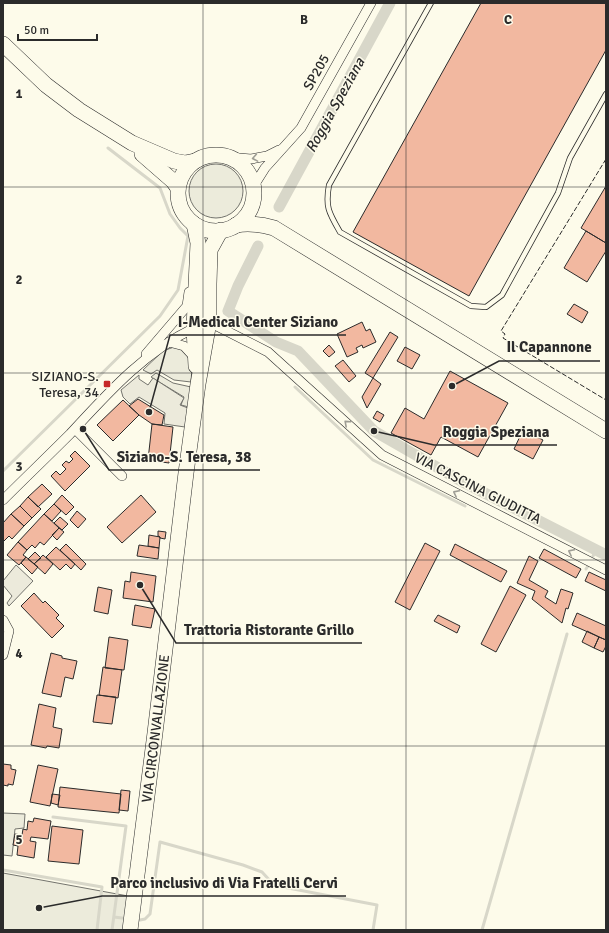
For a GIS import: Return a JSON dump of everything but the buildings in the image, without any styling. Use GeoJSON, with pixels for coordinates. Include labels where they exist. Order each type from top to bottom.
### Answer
{"type":"FeatureCollection","features":[{"type":"Feature","properties":{"kind":"main road"},"geometry":{"type":"LineString","coordinates":[[3,44],[46,85],[80,110],[132,143],[174,161],[195,161],[206,156],[217,155],[228,157],[237,162],[245,169],[250,177],[255,207],[274,228]]}},
{"type":"Feature","properties":{"kind":"main road"},"geometry":{"type":"LineString","coordinates":[[132,143],[178,188]]}},
{"type":"Feature","properties":{"kind":"main road"},"geometry":{"type":"LineString","coordinates":[[195,161],[184,172],[178,188],[178,198],[181,208],[194,224],[212,230],[221,230],[236,225],[249,224],[261,224],[274,228],[606,431]]}},
{"type":"Feature","properties":{"kind":"main road"},"geometry":{"type":"LineString","coordinates":[[236,225],[244,218],[250,209],[253,193]]}},
{"type":"Feature","properties":{"kind":"main road"},"geometry":{"type":"LineString","coordinates":[[194,224],[198,243],[204,252],[209,284],[209,322],[198,384]]}},
{"type":"Feature","properties":{"kind":"main road"},"geometry":{"type":"LineString","coordinates":[[198,384],[194,328],[204,252],[221,230]]}},
{"type":"Feature","properties":{"kind":"main road","name":"VIA CIRCONVALLAZIONE"},"geometry":{"type":"LineString","coordinates":[[130,930],[198,384]]}},
{"type":"Feature","properties":{"kind":"street","name":"SP205"},"geometry":{"type":"LineString","coordinates":[[253,193],[265,168],[301,128],[371,3]]}},
{"type":"Feature","properties":{"kind":"street"},"geometry":{"type":"LineString","coordinates":[[228,157],[251,159],[267,156],[280,150]]}},
{"type":"Feature","properties":{"kind":"street"},"geometry":{"type":"LineString","coordinates":[[3,500],[135,368],[187,306],[194,262],[204,252]]}},
{"type":"Feature","properties":{"kind":"street","name":"VIA CASCINA GIUDITTA"},"geometry":{"type":"LineString","coordinates":[[209,322],[268,352],[382,455],[606,570]]}},
{"type":"Feature","properties":{"kind":"street"},"geometry":{"type":"LineString","coordinates":[[135,368],[169,342],[194,328]]}},
{"type":"Feature","properties":{"kind":"street"},"geometry":{"type":"LineString","coordinates":[[169,342],[184,346],[195,358]]}},
{"type":"Feature","properties":{"kind":"street"},"geometry":{"type":"LineString","coordinates":[[75,429],[122,476]]}},
{"type":"Feature","properties":{"kind":"street"},"geometry":{"type":"LineString","coordinates":[[3,620],[9,631],[3,655]]}},
{"type":"Feature","properties":{"kind":"lane"},"geometry":{"type":"LineString","coordinates":[[431,3],[329,185],[326,200],[331,215],[340,232],[471,306],[486,307],[502,295],[558,193],[570,158],[606,94]]}},
{"type":"Feature","properties":{"kind":"shaded area"},"geometry":{"type":"Polygon","coordinates":[[[211,164],[221,164],[231,168],[239,176],[243,186],[243,196],[239,206],[231,214],[221,218],[211,218],[201,214],[193,206],[189,196],[189,186],[193,176],[201,168],[211,164]]]}},
{"type":"Feature","properties":{"kind":"shaded area"},"geometry":{"type":"Polygon","coordinates":[[[174,347],[187,351],[192,367],[191,382],[174,380],[157,370],[151,374],[143,370],[163,351],[174,347]]]}},
{"type":"Feature","properties":{"kind":"shaded area"},"geometry":{"type":"Polygon","coordinates":[[[156,373],[173,383],[191,387],[189,407],[181,405],[184,397],[151,377],[156,373]]]}},
{"type":"Feature","properties":{"kind":"shaded area"},"geometry":{"type":"Polygon","coordinates":[[[139,375],[139,379],[148,385],[153,378],[184,398],[180,405],[188,408],[185,427],[164,424],[165,413],[139,397],[130,404],[123,397],[121,390],[139,375]]]}},
{"type":"Feature","properties":{"kind":"shaded area"},"geometry":{"type":"Polygon","coordinates":[[[16,565],[33,581],[9,606],[7,603],[12,596],[3,585],[3,581],[16,565]]]}},
{"type":"Feature","properties":{"kind":"shaded area"},"geometry":{"type":"Polygon","coordinates":[[[3,813],[25,814],[24,828],[15,829],[12,856],[3,855],[3,813]]]}},
{"type":"Feature","properties":{"kind":"shaded area"},"geometry":{"type":"Polygon","coordinates":[[[3,873],[128,896],[123,930],[3,930],[3,873]]]}},
{"type":"Feature","properties":{"kind":"waterway","name":"Roggia Speziana"},"geometry":{"type":"LineString","coordinates":[[279,207],[390,3]]}},
{"type":"Feature","properties":{"kind":"waterway"},"geometry":{"type":"LineString","coordinates":[[3,471],[160,316],[178,290],[188,236],[170,214],[160,188],[108,148]]}},
{"type":"Feature","properties":{"kind":"waterway","name":"Roggia Speziana"},"geometry":{"type":"LineString","coordinates":[[258,246],[238,286],[228,311],[276,342],[298,351],[374,431],[461,481],[606,555]]}},
{"type":"Feature","properties":{"kind":"waterway"},"geometry":{"type":"LineString","coordinates":[[295,387],[373,460],[465,506]]}},
{"type":"Feature","properties":{"kind":"waterway","name":"Roggia Speziana"},"geometry":{"type":"LineString","coordinates":[[593,556],[596,550]]}},
{"type":"Feature","properties":{"kind":"waterway"},"geometry":{"type":"LineString","coordinates":[[482,930],[567,634]]}},
{"type":"Feature","properties":{"kind":"waterway"},"geometry":{"type":"LineString","coordinates":[[53,817],[126,826],[112,930]]}},
{"type":"Feature","properties":{"kind":"waterway"},"geometry":{"type":"LineString","coordinates":[[140,920],[145,919],[150,914],[160,842],[243,865],[262,872],[273,884],[283,887],[377,905],[373,930]]}},
{"type":"Feature","properties":{"kind":"waterway"},"geometry":{"type":"LineString","coordinates":[[3,870],[102,887],[97,930]]}},
{"type":"Feature","properties":{"kind":"waterway"},"geometry":{"type":"LineString","coordinates":[[114,917],[122,918]]}},
{"type":"Feature","properties":{"kind":"fence"},"geometry":{"type":"LineString","coordinates":[[606,159],[501,331],[505,334],[503,338],[606,400]]}},
{"type":"Feature","properties":{"kind":"place","name":"SIZIANO-S. Teresa, 34"},"geometry":{"type":"Point","coordinates":[107,384]}},
{"type":"Feature","properties":{"kind":"place","name":"Il Capannone"},"geometry":{"type":"Point","coordinates":[452,386]}},
{"type":"Feature","properties":{"kind":"place","name":"I-Medical Center Siziano"},"geometry":{"type":"Point","coordinates":[149,412]}},
{"type":"Feature","properties":{"kind":"place","name":"Siziano-S. Teresa, 38"},"geometry":{"type":"Point","coordinates":[83,429]}},
{"type":"Feature","properties":{"kind":"place","name":"Roggia Speziana"},"geometry":{"type":"Point","coordinates":[374,431]}},
{"type":"Feature","properties":{"kind":"place","name":"Trattoria Ristorante Grillo"},"geometry":{"type":"Point","coordinates":[140,585]}},
{"type":"Feature","properties":{"kind":"place","name":"Parco inclusivo di Via Fratelli Cervi"},"geometry":{"type":"Point","coordinates":[39,908]}}]}
